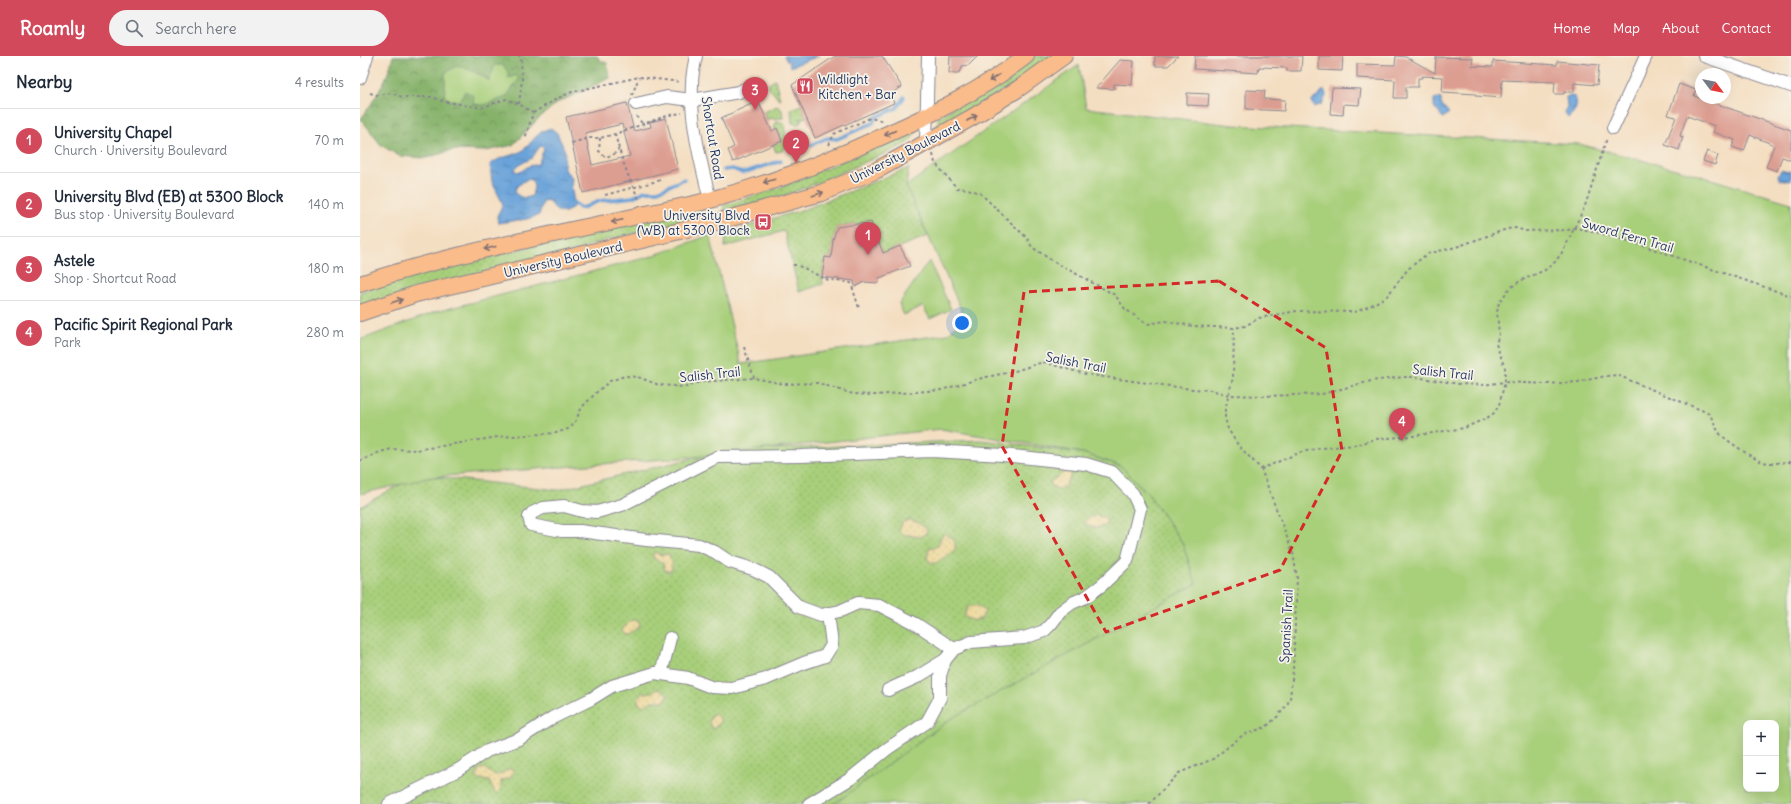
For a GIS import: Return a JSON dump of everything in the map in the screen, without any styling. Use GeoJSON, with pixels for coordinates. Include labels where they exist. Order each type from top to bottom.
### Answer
{"type":"FeatureCollection","features":[{"type":"Feature","properties":{"kind":"main road","name":"University Boulevard"},"geometry":{"type":"LineString","coordinates":[[360,284],[413,268],[498,246],[710,200],[825,162],[926,117],[970,94],[1026,56]]}},
{"type":"Feature","properties":{"kind":"main road","name":"University Boulevard"},"geometry":{"type":"LineString","coordinates":[[360,313],[416,294],[713,223],[821,193],[930,147],[1064,56]]}},
{"type":"Feature","properties":{"kind":"main road"},"geometry":{"type":"LineString","coordinates":[[710,200],[713,223]]}},
{"type":"Feature","properties":{"kind":"street"},"geometry":{"type":"LineString","coordinates":[[360,78],[368,56]]}},
{"type":"Feature","properties":{"kind":"street","name":"Shortcut Road"},"geometry":{"type":"LineString","coordinates":[[696,56],[692,83],[692,105],[695,129],[710,200]]}},
{"type":"Feature","properties":{"kind":"street"},"geometry":{"type":"LineString","coordinates":[[928,56],[926,117],[930,147]]}},
{"type":"Feature","properties":{"kind":"street"},"geometry":{"type":"LineString","coordinates":[[1613,128],[1646,56]]}},
{"type":"Feature","properties":{"kind":"street"},"geometry":{"type":"LineString","coordinates":[[1704,56],[1791,86]]}},
{"type":"Feature","properties":{"kind":"street"},"geometry":{"type":"LineString","coordinates":[[636,104],[667,97],[692,105],[739,92],[748,87]]}},
{"type":"Feature","properties":{"kind":"street"},"geometry":{"type":"LineString","coordinates":[[888,690],[917,677],[945,660],[954,649],[971,642],[1024,638],[1044,631],[1060,612],[1072,603],[1086,597],[1127,561],[1140,509],[1133,494],[1112,472],[1086,464],[1004,455],[932,451],[801,456],[717,457],[622,505],[597,512],[582,511],[564,506],[543,508],[532,512],[529,517],[531,525],[562,531],[580,531],[646,540],[699,544],[730,562],[753,569],[769,577],[799,607],[821,615],[840,611],[858,603],[879,605],[916,624],[954,649]]}},
{"type":"Feature","properties":{"kind":"street"},"geometry":{"type":"LineString","coordinates":[[389,804],[458,770],[487,751],[519,739],[552,718],[591,699],[612,686],[656,673],[688,678],[711,687],[732,688],[766,679],[825,656],[832,645],[828,614]]}},
{"type":"Feature","properties":{"kind":"street"},"geometry":{"type":"LineString","coordinates":[[661,674],[670,638]]}},
{"type":"Feature","properties":{"kind":"street"},"geometry":{"type":"LineString","coordinates":[[809,804],[850,779],[887,749],[927,722],[940,698],[940,676],[945,660]]}},
{"type":"Feature","properties":{"kind":"path"},"geometry":{"type":"LineString","coordinates":[[519,56],[521,58],[522,80],[519,104]]}},
{"type":"Feature","properties":{"kind":"path"},"geometry":{"type":"LineString","coordinates":[[525,139],[533,113],[556,99],[572,92],[639,77],[692,83]]}},
{"type":"Feature","properties":{"kind":"path"},"geometry":{"type":"LineString","coordinates":[[370,93],[377,95],[392,93],[402,97],[432,97],[442,101],[481,108],[506,99],[519,104],[533,113]]}},
{"type":"Feature","properties":{"kind":"path"},"geometry":{"type":"LineString","coordinates":[[572,143],[589,138],[600,138],[615,134],[669,115],[692,105]]}},
{"type":"Feature","properties":{"kind":"path"},"geometry":{"type":"LineString","coordinates":[[829,145],[834,134],[870,118],[877,120]]}},
{"type":"Feature","properties":{"kind":"path"},"geometry":{"type":"LineString","coordinates":[[1261,469],[1301,452],[1361,444],[1375,439],[1413,436],[1464,428],[1487,418],[1494,413],[1499,405],[1505,382],[1505,368],[1496,344],[1499,334],[1497,312],[1499,302],[1510,288],[1520,281],[1545,270],[1555,262],[1563,251],[1586,206],[1607,139],[1613,128]]}},
{"type":"Feature","properties":{"kind":"path"},"geometry":{"type":"LineString","coordinates":[[615,134],[619,149],[640,202]]}},
{"type":"Feature","properties":{"kind":"path"},"geometry":{"type":"LineString","coordinates":[[600,138],[599,151],[601,155],[605,157],[613,155],[619,149]]}},
{"type":"Feature","properties":{"kind":"path","name":"Sword Fern Trail"},"geometry":{"type":"LineString","coordinates":[[930,147],[935,163],[958,188],[968,189],[980,193],[1027,238],[1032,247],[1050,260],[1115,295],[1125,309],[1147,324],[1164,321],[1193,326],[1234,328],[1245,326],[1259,318],[1297,311],[1355,312],[1370,306],[1387,296],[1408,269],[1419,262],[1427,254],[1456,248],[1507,229],[1516,228],[1526,230],[1568,230],[1574,228],[1629,241],[1791,296]]}},
{"type":"Feature","properties":{"kind":"path"},"geometry":{"type":"LineString","coordinates":[[605,195],[634,189],[661,180]]}},
{"type":"Feature","properties":{"kind":"path"},"geometry":{"type":"LineString","coordinates":[[793,265],[806,269],[824,279],[851,283],[859,308]]}},
{"type":"Feature","properties":{"kind":"path","name":"Spanish Trail"},"geometry":{"type":"LineString","coordinates":[[1149,804],[1175,777],[1216,757],[1243,735],[1266,727],[1287,705],[1290,698],[1293,670],[1297,578],[1293,553],[1261,469],[1238,445],[1228,429],[1225,410],[1233,377],[1234,328]]}},
{"type":"Feature","properties":{"kind":"path"},"geometry":{"type":"LineString","coordinates":[[744,348],[754,378]]}},
{"type":"Feature","properties":{"kind":"path","name":"Salish Trail"},"geometry":{"type":"LineString","coordinates":[[360,461],[380,452],[392,449],[416,450],[498,437],[556,432],[568,429],[574,424],[582,407],[598,391],[610,381],[625,376],[638,377],[659,385],[686,387],[700,382],[754,378],[784,384],[818,383],[853,394],[874,395],[941,390],[982,378],[1015,371],[1043,362],[1086,374],[1192,389],[1211,390],[1229,395],[1264,396],[1322,394],[1371,381],[1404,377],[1474,384],[1505,382],[1568,384],[1617,375],[1706,412],[1712,417],[1714,426],[1722,437],[1759,461],[1771,463],[1791,462]]}},
{"type":"Feature","properties":{"kind":"highlighted area"},"geometry":{"type":"Polygon","coordinates":[[[1219,281],[1326,348],[1342,451],[1280,570],[1106,632],[1002,446],[1024,292],[1219,281]]]}},
{"type":"Feature","properties":{"kind":"green space"},"geometry":{"type":"Polygon","coordinates":[[[393,56],[597,56],[601,61],[607,63],[610,78],[557,103],[538,119],[513,145],[486,151],[453,150],[426,158],[399,156],[381,145],[361,119],[376,97],[388,73],[393,56]]]}},
{"type":"Feature","properties":{"kind":"green space"},"geometry":{"type":"Polygon","coordinates":[[[1032,56],[1057,56],[1037,71],[937,129],[938,118],[1032,56]]]}},
{"type":"Feature","properties":{"kind":"green space"},"geometry":{"type":"Polygon","coordinates":[[[458,65],[481,75],[489,81],[495,65],[503,65],[508,72],[509,78],[516,75],[519,79],[506,97],[484,105],[473,104],[474,96],[465,91],[460,101],[448,100],[444,95],[445,73],[458,65]]]}},
{"type":"Feature","properties":{"kind":"green space"},"geometry":{"type":"Polygon","coordinates":[[[1079,65],[1086,108],[1233,125],[1579,144],[1691,173],[1791,203],[1791,804],[834,804],[949,720],[1196,584],[1182,542],[1149,495],[1121,466],[1083,453],[941,429],[705,456],[432,477],[360,494],[360,340],[435,312],[649,257],[710,235],[741,364],[948,334],[964,316],[906,186],[1079,65]]]}},
{"type":"Feature","properties":{"kind":"green space"},"geometry":{"type":"Polygon","coordinates":[[[775,79],[780,99],[769,88],[769,84],[775,79]]]}},
{"type":"Feature","properties":{"kind":"green space"},"geometry":{"type":"Polygon","coordinates":[[[801,105],[806,117],[800,119],[802,122],[798,124],[792,123],[791,109],[801,105]]]}},
{"type":"Feature","properties":{"kind":"green space"},"geometry":{"type":"Polygon","coordinates":[[[777,106],[782,110],[783,118],[767,119],[764,112],[777,106]]]}},
{"type":"Feature","properties":{"kind":"green space"},"geometry":{"type":"Polygon","coordinates":[[[777,121],[784,123],[787,144],[782,151],[776,152],[773,145],[782,141],[777,129],[774,127],[777,121]]]}},
{"type":"Feature","properties":{"kind":"green space"},"geometry":{"type":"Polygon","coordinates":[[[914,130],[916,131],[906,144],[820,182],[746,210],[730,212],[724,210],[723,206],[785,186],[914,130]]]}},
{"type":"Feature","properties":{"kind":"green space"},"geometry":{"type":"Polygon","coordinates":[[[909,168],[906,186],[928,236],[883,253],[870,222],[837,227],[833,240],[831,258],[825,257],[822,277],[823,284],[799,292],[784,231],[725,247],[726,233],[808,208],[909,168]]]}},
{"type":"Feature","properties":{"kind":"green space"},"geometry":{"type":"Polygon","coordinates":[[[701,208],[704,212],[701,217],[606,240],[575,251],[360,310],[360,292],[434,269],[701,208]]]}},
{"type":"Feature","properties":{"kind":"green space"},"geometry":{"type":"Polygon","coordinates":[[[929,261],[951,309],[930,319],[923,306],[904,315],[899,304],[929,261]]]}},
{"type":"Feature","properties":{"kind":"green space"},"geometry":{"type":"Polygon","coordinates":[[[981,440],[1083,453],[1121,466],[1149,495],[1182,542],[1197,584],[841,804],[360,804],[360,507],[417,475],[558,490],[724,451],[981,440]]]}},
{"type":"Feature","properties":{"kind":"sand"},"geometry":{"type":"Polygon","coordinates":[[[1066,471],[1071,473],[1071,475],[1065,487],[1059,489],[1052,487],[1050,482],[1066,471]]]}},
{"type":"Feature","properties":{"kind":"sand"},"geometry":{"type":"Polygon","coordinates":[[[1095,515],[1103,517],[1107,520],[1105,526],[1094,528],[1086,525],[1086,520],[1095,515]]]}},
{"type":"Feature","properties":{"kind":"sand"},"geometry":{"type":"Polygon","coordinates":[[[907,520],[920,524],[927,530],[926,533],[920,537],[902,534],[899,530],[902,523],[907,520]]]}},
{"type":"Feature","properties":{"kind":"sand"},"geometry":{"type":"Polygon","coordinates":[[[945,533],[954,540],[956,547],[947,556],[936,563],[931,563],[927,558],[929,548],[938,546],[941,537],[945,533]]]}},
{"type":"Feature","properties":{"kind":"sand"},"geometry":{"type":"Polygon","coordinates":[[[655,552],[661,555],[669,554],[672,566],[671,571],[665,571],[663,563],[653,558],[655,552]]]}},
{"type":"Feature","properties":{"kind":"sand"},"geometry":{"type":"Polygon","coordinates":[[[979,606],[985,612],[981,619],[972,620],[964,615],[968,607],[979,606]]]}},
{"type":"Feature","properties":{"kind":"sand"},"geometry":{"type":"Polygon","coordinates":[[[631,620],[638,621],[640,626],[628,634],[625,634],[622,630],[631,620]]]}},
{"type":"Feature","properties":{"kind":"sand"},"geometry":{"type":"Polygon","coordinates":[[[658,688],[668,695],[665,701],[652,701],[644,706],[638,703],[638,699],[642,693],[653,692],[658,688]]]}},
{"type":"Feature","properties":{"kind":"sand"},"geometry":{"type":"Polygon","coordinates":[[[713,713],[721,719],[718,725],[712,729],[709,722],[713,713]]]}},
{"type":"Feature","properties":{"kind":"sand"},"geometry":{"type":"Polygon","coordinates":[[[484,768],[496,775],[499,775],[509,769],[512,769],[514,772],[510,778],[501,781],[501,788],[497,794],[489,781],[476,777],[479,769],[484,768]]]}},
{"type":"Feature","properties":{"kind":"water"},"geometry":{"type":"Polygon","coordinates":[[[784,56],[819,56],[790,67],[789,61],[787,61],[784,56]]]}},
{"type":"Feature","properties":{"kind":"water"},"geometry":{"type":"Polygon","coordinates":[[[1322,91],[1325,91],[1326,96],[1322,104],[1315,107],[1312,104],[1312,100],[1319,96],[1322,91]]]}},
{"type":"Feature","properties":{"kind":"water"},"geometry":{"type":"Polygon","coordinates":[[[1566,97],[1575,97],[1577,103],[1573,113],[1568,118],[1564,112],[1567,107],[1566,97]]]}},
{"type":"Feature","properties":{"kind":"water"},"geometry":{"type":"Polygon","coordinates":[[[1434,99],[1441,99],[1441,104],[1449,113],[1443,118],[1434,107],[1434,99]]]}},
{"type":"Feature","properties":{"kind":"water"},"geometry":{"type":"Polygon","coordinates":[[[551,128],[557,133],[565,151],[565,170],[572,178],[571,185],[574,206],[566,212],[557,211],[549,201],[543,202],[539,215],[527,219],[498,223],[497,216],[503,204],[492,182],[490,165],[501,158],[522,151],[538,134],[551,128]],[[540,146],[532,158],[517,166],[514,171],[520,172],[529,166],[538,164],[544,149],[540,146]],[[527,179],[516,187],[515,193],[523,198],[532,196],[534,187],[532,180],[527,179]]]}},
{"type":"Feature","properties":{"kind":"water"},"geometry":{"type":"Polygon","coordinates":[[[1781,170],[1788,172],[1791,170],[1791,180],[1783,181],[1779,178],[1778,175],[1781,170]]]}},
{"type":"Feature","properties":{"kind":"building"},"geometry":{"type":"Polygon","coordinates":[[[835,56],[882,56],[902,87],[890,94],[894,103],[815,138],[792,85],[835,56]]]}},
{"type":"Feature","properties":{"kind":"building"},"geometry":{"type":"Polygon","coordinates":[[[950,56],[978,56],[969,65],[962,66],[961,71],[958,73],[949,73],[950,56]]]}},
{"type":"Feature","properties":{"kind":"building"},"geometry":{"type":"Polygon","coordinates":[[[1155,56],[1178,56],[1168,66],[1155,66],[1155,56]]]}},
{"type":"Feature","properties":{"kind":"building"},"geometry":{"type":"Polygon","coordinates":[[[1195,56],[1302,56],[1301,71],[1287,71],[1287,68],[1259,67],[1258,73],[1194,69],[1195,56]]]}},
{"type":"Feature","properties":{"kind":"building"},"geometry":{"type":"Polygon","coordinates":[[[1319,56],[1343,56],[1342,71],[1319,70],[1319,56]]]}},
{"type":"Feature","properties":{"kind":"building"},"geometry":{"type":"Polygon","coordinates":[[[1396,56],[1406,57],[1435,73],[1436,57],[1473,58],[1472,66],[1493,67],[1493,61],[1557,65],[1557,61],[1599,65],[1597,85],[1574,83],[1574,92],[1554,94],[1555,82],[1502,80],[1501,98],[1476,96],[1476,94],[1442,92],[1443,77],[1422,76],[1422,78],[1418,78],[1418,87],[1406,87],[1406,98],[1394,98],[1395,80],[1357,78],[1357,64],[1395,65],[1396,56]]]}},
{"type":"Feature","properties":{"kind":"building"},"geometry":{"type":"Polygon","coordinates":[[[1120,60],[1134,61],[1132,85],[1114,84],[1114,89],[1096,88],[1120,60]]]}},
{"type":"Feature","properties":{"kind":"building"},"geometry":{"type":"Polygon","coordinates":[[[1679,84],[1695,90],[1695,104],[1717,104],[1791,130],[1791,160],[1782,157],[1777,171],[1766,167],[1774,145],[1750,135],[1744,151],[1732,147],[1735,140],[1713,132],[1715,126],[1687,116],[1680,136],[1683,137],[1679,150],[1665,145],[1676,117],[1668,115],[1679,84]]]}},
{"type":"Feature","properties":{"kind":"building"},"geometry":{"type":"Polygon","coordinates":[[[1332,88],[1361,89],[1359,105],[1344,104],[1343,115],[1330,114],[1332,88]]]}},
{"type":"Feature","properties":{"kind":"building"},"geometry":{"type":"Polygon","coordinates":[[[1246,90],[1265,91],[1264,99],[1285,100],[1284,111],[1246,109],[1246,90]]]}},
{"type":"Feature","properties":{"kind":"building"},"geometry":{"type":"Polygon","coordinates":[[[1187,93],[1209,94],[1208,106],[1187,105],[1187,93]]]}},
{"type":"Feature","properties":{"kind":"building"},"geometry":{"type":"Polygon","coordinates":[[[758,101],[772,131],[777,128],[782,141],[733,162],[728,150],[734,147],[721,118],[758,101]]]}},
{"type":"Feature","properties":{"kind":"building"},"geometry":{"type":"Polygon","coordinates":[[[627,103],[634,131],[651,127],[650,122],[666,118],[678,169],[583,193],[566,117],[627,103]],[[622,124],[585,133],[592,165],[630,156],[622,124]]]}},
{"type":"Feature","properties":{"kind":"building"},"geometry":{"type":"Polygon","coordinates":[[[1707,151],[1718,155],[1715,165],[1703,161],[1707,151]]]}},
{"type":"Feature","properties":{"kind":"building"},"geometry":{"type":"Polygon","coordinates":[[[871,222],[883,253],[900,246],[910,266],[879,278],[878,283],[864,282],[855,287],[854,281],[822,277],[825,257],[831,258],[833,240],[837,227],[871,222]]]}},
{"type":"Feature","properties":{"kind":"waterway"},"geometry":{"type":"LineString","coordinates":[[811,145],[827,138],[837,139],[873,123],[876,117],[897,108],[904,97]]}},
{"type":"Feature","properties":{"kind":"waterway"},"geometry":{"type":"LineString","coordinates":[[724,170],[733,169],[742,173],[781,161]]}},
{"type":"Feature","properties":{"kind":"waterway"},"geometry":{"type":"LineString","coordinates":[[574,203],[580,208],[599,201],[633,197],[645,191],[658,191],[684,179]]}},
{"type":"Feature","properties":{"kind":"place","name":"Wildlight Kitchen + Bar"},"geometry":{"type":"Point","coordinates":[805,86]}},
{"type":"Feature","properties":{"kind":"place","name":"Astele"},"geometry":{"type":"Point","coordinates":[755,110]}},
{"type":"Feature","properties":{"kind":"place","name":"University Blvd (EB) at 5300 Block"},"geometry":{"type":"Point","coordinates":[796,163]}},
{"type":"Feature","properties":{"kind":"place","name":"University Blvd (WB) at 5300 Block"},"geometry":{"type":"Point","coordinates":[763,222]}},
{"type":"Feature","properties":{"kind":"place","name":"University Chapel"},"geometry":{"type":"Point","coordinates":[868,255]}},
{"type":"Feature","properties":{"kind":"place","name":"Pacific Spirit Regional Park"},"geometry":{"type":"Point","coordinates":[1402,441]}}]}
